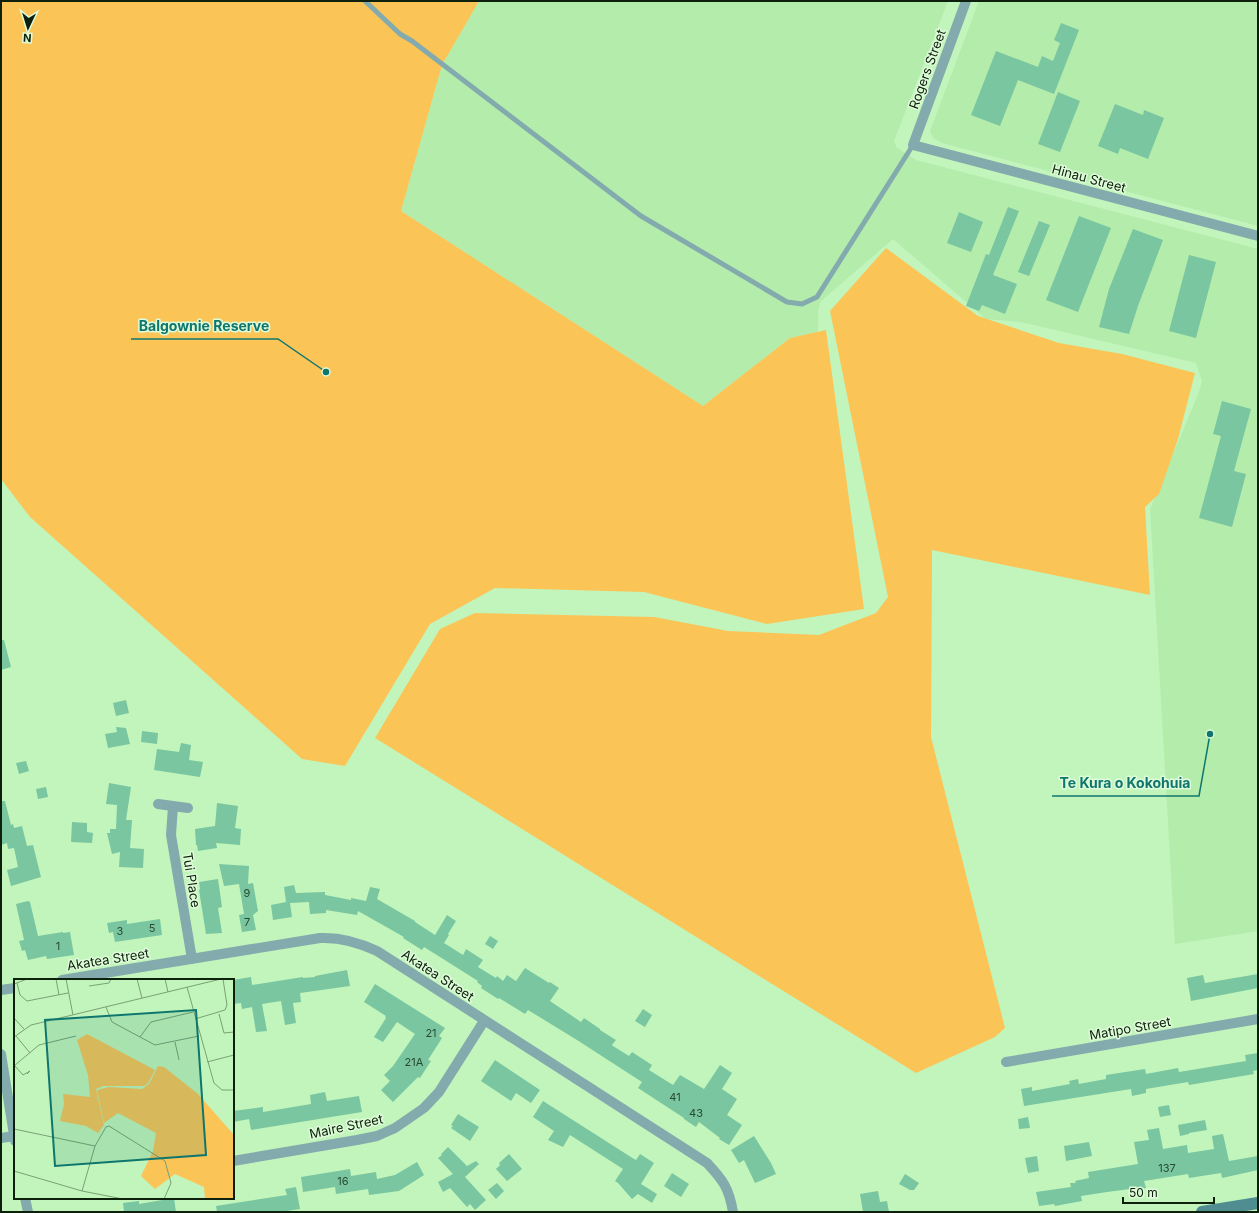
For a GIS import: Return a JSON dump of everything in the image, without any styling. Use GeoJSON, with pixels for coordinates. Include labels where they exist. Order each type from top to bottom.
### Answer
{"type":"FeatureCollection","features":[{"type":"Feature","properties":{"kind":"main road"},"geometry":{"type":"LineString","coordinates":[[1202,1212],[1258,1202]]}},
{"type":"Feature","properties":{"kind":"street","name":"Rogers Street"},"geometry":{"type":"LineString","coordinates":[[913,145],[966,1]]}},
{"type":"Feature","properties":{"kind":"street","name":"Hinau Street"},"geometry":{"type":"LineString","coordinates":[[913,145],[1258,236]]}},
{"type":"Feature","properties":{"kind":"street"},"geometry":{"type":"LineString","coordinates":[[158,804],[188,808]]}},
{"type":"Feature","properties":{"kind":"street","name":"Tui Place"},"geometry":{"type":"LineString","coordinates":[[173,806],[172,835],[192,959]]}},
{"type":"Feature","properties":{"kind":"street","name":"Akatea Street"},"geometry":{"type":"LineString","coordinates":[[68,979],[320,938],[334,937],[361,944],[377,951],[707,1163],[720,1176],[727,1188],[733,1212]]}},
{"type":"Feature","properties":{"kind":"street"},"geometry":{"type":"LineString","coordinates":[[1,990],[14,988]]}},
{"type":"Feature","properties":{"kind":"street","name":"Matipo Street"},"geometry":{"type":"LineString","coordinates":[[1006,1062],[1258,1019]]}},
{"type":"Feature","properties":{"kind":"street","name":"Maire Street"},"geometry":{"type":"LineString","coordinates":[[234,1160],[357,1140],[377,1136],[395,1128],[424,1108],[439,1092],[484,1021]]}},
{"type":"Feature","properties":{"kind":"street"},"geometry":{"type":"LineString","coordinates":[[1,1054],[14,1138],[1,1138]]}},
{"type":"Feature","properties":{"kind":"street"},"geometry":{"type":"LineString","coordinates":[[25,1199],[28,1212]]}},
{"type":"Feature","properties":{"kind":"lane"},"geometry":{"type":"LineString","coordinates":[[365,1],[400,34],[412,41],[641,216],[787,302],[802,304],[817,297],[913,145]]}},
{"type":"Feature","properties":{"kind":"shaded area"},"geometry":{"type":"Polygon","coordinates":[[[1,1],[479,1],[442,65],[401,211],[703,406],[790,338],[826,330],[864,609],[767,624],[644,592],[495,588],[430,624],[345,766],[302,759],[30,517],[1,479],[1,1]]]}},
{"type":"Feature","properties":{"kind":"shaded area"},"geometry":{"type":"Polygon","coordinates":[[[479,1],[948,1],[894,141],[897,148],[916,160],[1258,249],[1258,931],[1175,944],[1150,509],[1199,392],[1202,381],[1196,363],[1021,322],[986,319],[893,239],[820,302],[818,313],[818,332],[790,338],[703,406],[401,211],[442,65],[479,1]]]}},
{"type":"Feature","properties":{"kind":"shaded area"},"geometry":{"type":"Polygon","coordinates":[[[979,1],[1258,1],[1258,226],[942,143],[933,138],[930,131],[979,1]]]}},
{"type":"Feature","properties":{"kind":"shaded area"},"geometry":{"type":"Polygon","coordinates":[[[886,248],[978,316],[1059,343],[1122,354],[1195,373],[1178,439],[1159,494],[1145,507],[1150,595],[932,550],[931,737],[1005,1028],[995,1037],[916,1073],[375,738],[440,629],[475,613],[654,617],[728,631],[819,635],[876,613],[888,597],[830,311],[886,248]]]}},
{"type":"Feature","properties":{"kind":"building"},"geometry":{"type":"Polygon","coordinates":[[[1061,23],[1079,30],[1054,94],[1018,80],[1000,126],[971,115],[996,51],[1038,67],[1042,56],[1053,61],[1060,43],[1054,40],[1061,23]]]}},
{"type":"Feature","properties":{"kind":"building"},"geometry":{"type":"Polygon","coordinates":[[[1058,92],[1080,101],[1060,152],[1038,144],[1058,92]]]}},
{"type":"Feature","properties":{"kind":"building"},"geometry":{"type":"Polygon","coordinates":[[[1115,104],[1143,115],[1144,110],[1164,118],[1148,159],[1120,148],[1118,154],[1098,146],[1115,104]]]}},
{"type":"Feature","properties":{"kind":"building"},"geometry":{"type":"Polygon","coordinates":[[[1008,207],[1019,211],[993,275],[1017,284],[1005,314],[982,305],[979,311],[966,306],[986,254],[989,255],[1008,207]]]}},
{"type":"Feature","properties":{"kind":"building"},"geometry":{"type":"Polygon","coordinates":[[[959,212],[983,222],[971,252],[947,243],[959,212]]]}},
{"type":"Feature","properties":{"kind":"building"},"geometry":{"type":"Polygon","coordinates":[[[1079,216],[1111,228],[1078,312],[1046,300],[1079,216]]]}},
{"type":"Feature","properties":{"kind":"building"},"geometry":{"type":"Polygon","coordinates":[[[1039,221],[1050,225],[1029,276],[1018,272],[1039,221]]]}},
{"type":"Feature","properties":{"kind":"building"},"geometry":{"type":"Polygon","coordinates":[[[1133,229],[1163,240],[1129,334],[1099,327],[1109,289],[1133,229]]]}},
{"type":"Feature","properties":{"kind":"building"},"geometry":{"type":"Polygon","coordinates":[[[1189,255],[1216,262],[1196,338],[1169,331],[1189,255]]]}},
{"type":"Feature","properties":{"kind":"building"},"geometry":{"type":"Polygon","coordinates":[[[1222,401],[1251,409],[1234,471],[1246,474],[1232,527],[1199,518],[1221,436],[1213,434],[1222,401]]]}},
{"type":"Feature","properties":{"kind":"building"},"geometry":{"type":"Polygon","coordinates":[[[1,640],[4,640],[11,667],[1,670],[1,640]]]}},
{"type":"Feature","properties":{"kind":"building"},"geometry":{"type":"Polygon","coordinates":[[[126,700],[129,713],[116,716],[113,703],[126,700]]]}},
{"type":"Feature","properties":{"kind":"building"},"geometry":{"type":"Polygon","coordinates":[[[116,727],[126,728],[130,744],[108,748],[105,734],[117,732],[116,727]]]}},
{"type":"Feature","properties":{"kind":"building"},"geometry":{"type":"Polygon","coordinates":[[[142,731],[158,733],[157,744],[141,742],[142,731]]]}},
{"type":"Feature","properties":{"kind":"building"},"geometry":{"type":"Polygon","coordinates":[[[181,743],[191,745],[189,760],[203,762],[200,777],[154,770],[157,749],[179,752],[181,743]]]}},
{"type":"Feature","properties":{"kind":"building"},"geometry":{"type":"Polygon","coordinates":[[[26,761],[29,771],[19,774],[16,763],[26,761]]]}},
{"type":"Feature","properties":{"kind":"building"},"geometry":{"type":"Polygon","coordinates":[[[109,783],[131,787],[126,820],[132,820],[130,848],[144,849],[143,868],[119,867],[120,852],[112,854],[107,833],[110,833],[110,829],[116,829],[117,805],[106,804],[109,783]]]}},
{"type":"Feature","properties":{"kind":"building"},"geometry":{"type":"Polygon","coordinates":[[[46,787],[48,797],[38,799],[36,789],[46,787]]]}},
{"type":"Feature","properties":{"kind":"building"},"geometry":{"type":"Polygon","coordinates":[[[1,801],[5,801],[11,825],[13,824],[14,828],[22,826],[27,846],[33,845],[41,877],[11,886],[7,870],[18,867],[14,848],[8,849],[7,843],[1,845],[1,801]]]}},
{"type":"Feature","properties":{"kind":"building"},"geometry":{"type":"Polygon","coordinates":[[[217,803],[238,806],[235,828],[241,829],[240,845],[216,843],[217,848],[198,851],[195,829],[215,826],[217,803]]]}},
{"type":"Feature","properties":{"kind":"building"},"geometry":{"type":"Polygon","coordinates":[[[72,822],[87,823],[87,832],[93,833],[92,843],[71,842],[72,822]]]}},
{"type":"Feature","properties":{"kind":"building"},"geometry":{"type":"Polygon","coordinates":[[[219,864],[249,866],[248,884],[253,883],[258,911],[253,915],[256,930],[242,932],[239,915],[244,914],[239,884],[224,886],[219,864]]]}},
{"type":"Feature","properties":{"kind":"building"},"geometry":{"type":"Polygon","coordinates":[[[218,879],[222,907],[218,908],[222,933],[206,934],[199,882],[218,879]]]}},
{"type":"Feature","properties":{"kind":"building"},"geometry":{"type":"Polygon","coordinates":[[[294,885],[296,893],[325,892],[325,895],[366,901],[370,887],[380,889],[377,899],[415,921],[435,935],[447,915],[456,921],[444,943],[463,955],[466,949],[483,960],[478,967],[496,978],[497,976],[503,981],[507,975],[516,981],[525,968],[549,983],[550,982],[559,988],[550,1001],[581,1022],[584,1018],[616,1040],[612,1045],[613,1046],[629,1056],[632,1052],[652,1065],[649,1070],[673,1085],[680,1075],[704,1089],[720,1065],[732,1073],[722,1089],[737,1099],[727,1115],[742,1125],[729,1145],[719,1139],[720,1138],[699,1122],[696,1127],[638,1088],[642,1082],[577,1040],[528,1010],[525,1014],[499,998],[498,999],[481,988],[482,986],[477,982],[478,981],[440,957],[424,947],[422,950],[403,938],[404,937],[358,911],[357,915],[326,910],[326,913],[310,914],[309,902],[290,903],[292,917],[273,920],[271,905],[286,902],[284,887],[294,885]]]}},
{"type":"Feature","properties":{"kind":"building"},"geometry":{"type":"Polygon","coordinates":[[[28,901],[30,902],[38,936],[70,932],[74,955],[47,959],[46,956],[28,960],[25,950],[22,951],[19,941],[24,940],[16,904],[28,901]]]}},
{"type":"Feature","properties":{"kind":"building"},"geometry":{"type":"Polygon","coordinates":[[[160,919],[162,935],[115,942],[113,932],[109,933],[107,923],[127,920],[127,924],[160,919]]]}},
{"type":"Feature","properties":{"kind":"building"},"geometry":{"type":"Polygon","coordinates":[[[490,936],[498,941],[493,949],[485,944],[490,936]]]}},
{"type":"Feature","properties":{"kind":"building"},"geometry":{"type":"Polygon","coordinates":[[[347,970],[350,986],[300,993],[301,1002],[293,1003],[296,1023],[285,1025],[281,1001],[262,1004],[267,1031],[256,1032],[252,1007],[242,1009],[241,1003],[234,1004],[234,980],[251,977],[252,985],[347,970]]]}},
{"type":"Feature","properties":{"kind":"building"},"geometry":{"type":"Polygon","coordinates":[[[1258,974],[1258,988],[1191,1001],[1187,978],[1203,975],[1205,983],[1258,974]]]}},
{"type":"Feature","properties":{"kind":"building"},"geometry":{"type":"Polygon","coordinates":[[[375,984],[445,1028],[439,1036],[442,1038],[428,1060],[431,1061],[420,1078],[418,1077],[393,1102],[381,1090],[390,1081],[384,1075],[393,1066],[415,1034],[397,1022],[383,1042],[374,1037],[386,1018],[386,1016],[364,1002],[375,984]]]}},
{"type":"Feature","properties":{"kind":"building"},"geometry":{"type":"Polygon","coordinates":[[[643,1009],[652,1015],[645,1027],[635,1021],[643,1009]]]}},
{"type":"Feature","properties":{"kind":"building"},"geometry":{"type":"Polygon","coordinates":[[[1258,1053],[1258,1070],[1253,1071],[1254,1074],[1189,1085],[1188,1082],[1146,1089],[1146,1093],[1132,1096],[1131,1089],[1024,1106],[1021,1089],[1032,1087],[1032,1091],[1070,1084],[1069,1081],[1078,1079],[1079,1084],[1106,1079],[1106,1075],[1145,1069],[1146,1074],[1178,1068],[1179,1072],[1246,1061],[1245,1055],[1258,1053]]]}},
{"type":"Feature","properties":{"kind":"building"},"geometry":{"type":"Polygon","coordinates":[[[495,1060],[540,1090],[531,1103],[516,1093],[511,1101],[481,1081],[495,1060]]]}},
{"type":"Feature","properties":{"kind":"building"},"geometry":{"type":"Polygon","coordinates":[[[325,1092],[327,1101],[359,1096],[362,1112],[251,1130],[249,1119],[234,1122],[234,1111],[263,1107],[263,1112],[311,1104],[310,1095],[325,1092]]]}},
{"type":"Feature","properties":{"kind":"building"},"geometry":{"type":"Polygon","coordinates":[[[543,1101],[634,1159],[636,1160],[640,1154],[654,1163],[641,1184],[657,1194],[652,1203],[638,1194],[632,1199],[615,1181],[623,1169],[570,1135],[563,1147],[548,1140],[554,1131],[533,1117],[543,1101]]]}},
{"type":"Feature","properties":{"kind":"building"},"geometry":{"type":"Polygon","coordinates":[[[1169,1105],[1171,1115],[1160,1117],[1158,1107],[1169,1105]]]}},
{"type":"Feature","properties":{"kind":"building"},"geometry":{"type":"Polygon","coordinates":[[[458,1114],[479,1127],[470,1141],[451,1128],[453,1126],[451,1125],[458,1114]]]}},
{"type":"Feature","properties":{"kind":"building"},"geometry":{"type":"Polygon","coordinates":[[[1028,1117],[1030,1128],[1019,1129],[1018,1119],[1028,1117]]]}},
{"type":"Feature","properties":{"kind":"building"},"geometry":{"type":"Polygon","coordinates":[[[1205,1120],[1207,1130],[1180,1136],[1178,1125],[1205,1120]]]}},
{"type":"Feature","properties":{"kind":"building"},"geometry":{"type":"Polygon","coordinates":[[[1159,1128],[1163,1149],[1187,1145],[1188,1153],[1214,1149],[1212,1136],[1223,1134],[1229,1161],[1258,1156],[1258,1170],[1222,1178],[1221,1173],[1189,1178],[1188,1174],[1144,1181],[1146,1188],[1141,1189],[1142,1191],[1131,1193],[1130,1189],[1107,1192],[1081,1196],[1082,1201],[1055,1206],[1054,1204],[1039,1206],[1036,1192],[1071,1187],[1070,1183],[1076,1183],[1075,1181],[1089,1178],[1088,1172],[1138,1164],[1134,1142],[1149,1140],[1147,1130],[1159,1128]]]}},
{"type":"Feature","properties":{"kind":"building"},"geometry":{"type":"Polygon","coordinates":[[[754,1136],[776,1174],[755,1183],[744,1160],[739,1163],[731,1150],[754,1136]]]}},
{"type":"Feature","properties":{"kind":"building"},"geometry":{"type":"Polygon","coordinates":[[[1089,1142],[1092,1156],[1066,1161],[1064,1146],[1089,1142]]]}},
{"type":"Feature","properties":{"kind":"building"},"geometry":{"type":"Polygon","coordinates":[[[448,1147],[467,1166],[476,1161],[479,1164],[465,1177],[486,1200],[475,1210],[470,1204],[467,1207],[450,1188],[443,1192],[438,1182],[453,1174],[438,1158],[448,1147]]]}},
{"type":"Feature","properties":{"kind":"building"},"geometry":{"type":"Polygon","coordinates":[[[509,1154],[522,1169],[507,1181],[496,1169],[500,1165],[499,1163],[509,1154]]]}},
{"type":"Feature","properties":{"kind":"building"},"geometry":{"type":"Polygon","coordinates":[[[1037,1156],[1039,1171],[1028,1173],[1025,1158],[1037,1156]]]}},
{"type":"Feature","properties":{"kind":"building"},"geometry":{"type":"Polygon","coordinates":[[[417,1162],[424,1175],[399,1191],[369,1195],[368,1189],[336,1194],[335,1187],[303,1192],[301,1177],[350,1169],[351,1176],[376,1172],[377,1179],[395,1175],[417,1162]]]}},
{"type":"Feature","properties":{"kind":"building"},"geometry":{"type":"Polygon","coordinates":[[[672,1173],[689,1184],[681,1197],[664,1186],[672,1173]]]}},
{"type":"Feature","properties":{"kind":"building"},"geometry":{"type":"Polygon","coordinates":[[[905,1174],[919,1183],[914,1190],[910,1190],[899,1184],[905,1174]]]}},
{"type":"Feature","properties":{"kind":"building"},"geometry":{"type":"Polygon","coordinates":[[[497,1183],[504,1191],[496,1199],[488,1190],[497,1183]]]}},
{"type":"Feature","properties":{"kind":"building"},"geometry":{"type":"Polygon","coordinates":[[[296,1187],[300,1209],[280,1212],[217,1212],[216,1206],[287,1195],[285,1189],[296,1187]]]}},
{"type":"Feature","properties":{"kind":"building"},"geometry":{"type":"Polygon","coordinates":[[[878,1191],[880,1202],[887,1201],[889,1212],[863,1212],[860,1194],[878,1191]]]}},
{"type":"Feature","properties":{"kind":"building"},"geometry":{"type":"Polygon","coordinates":[[[174,1199],[176,1212],[124,1212],[123,1203],[139,1201],[139,1204],[174,1199]]]}},
{"type":"Feature","properties":{"kind":"place","name":"Balgownie Reserve"},"geometry":{"type":"Point","coordinates":[326,372]}},
{"type":"Feature","properties":{"kind":"place","name":"Te Kura o Kokohuia"},"geometry":{"type":"Point","coordinates":[1210,734]}}]}
